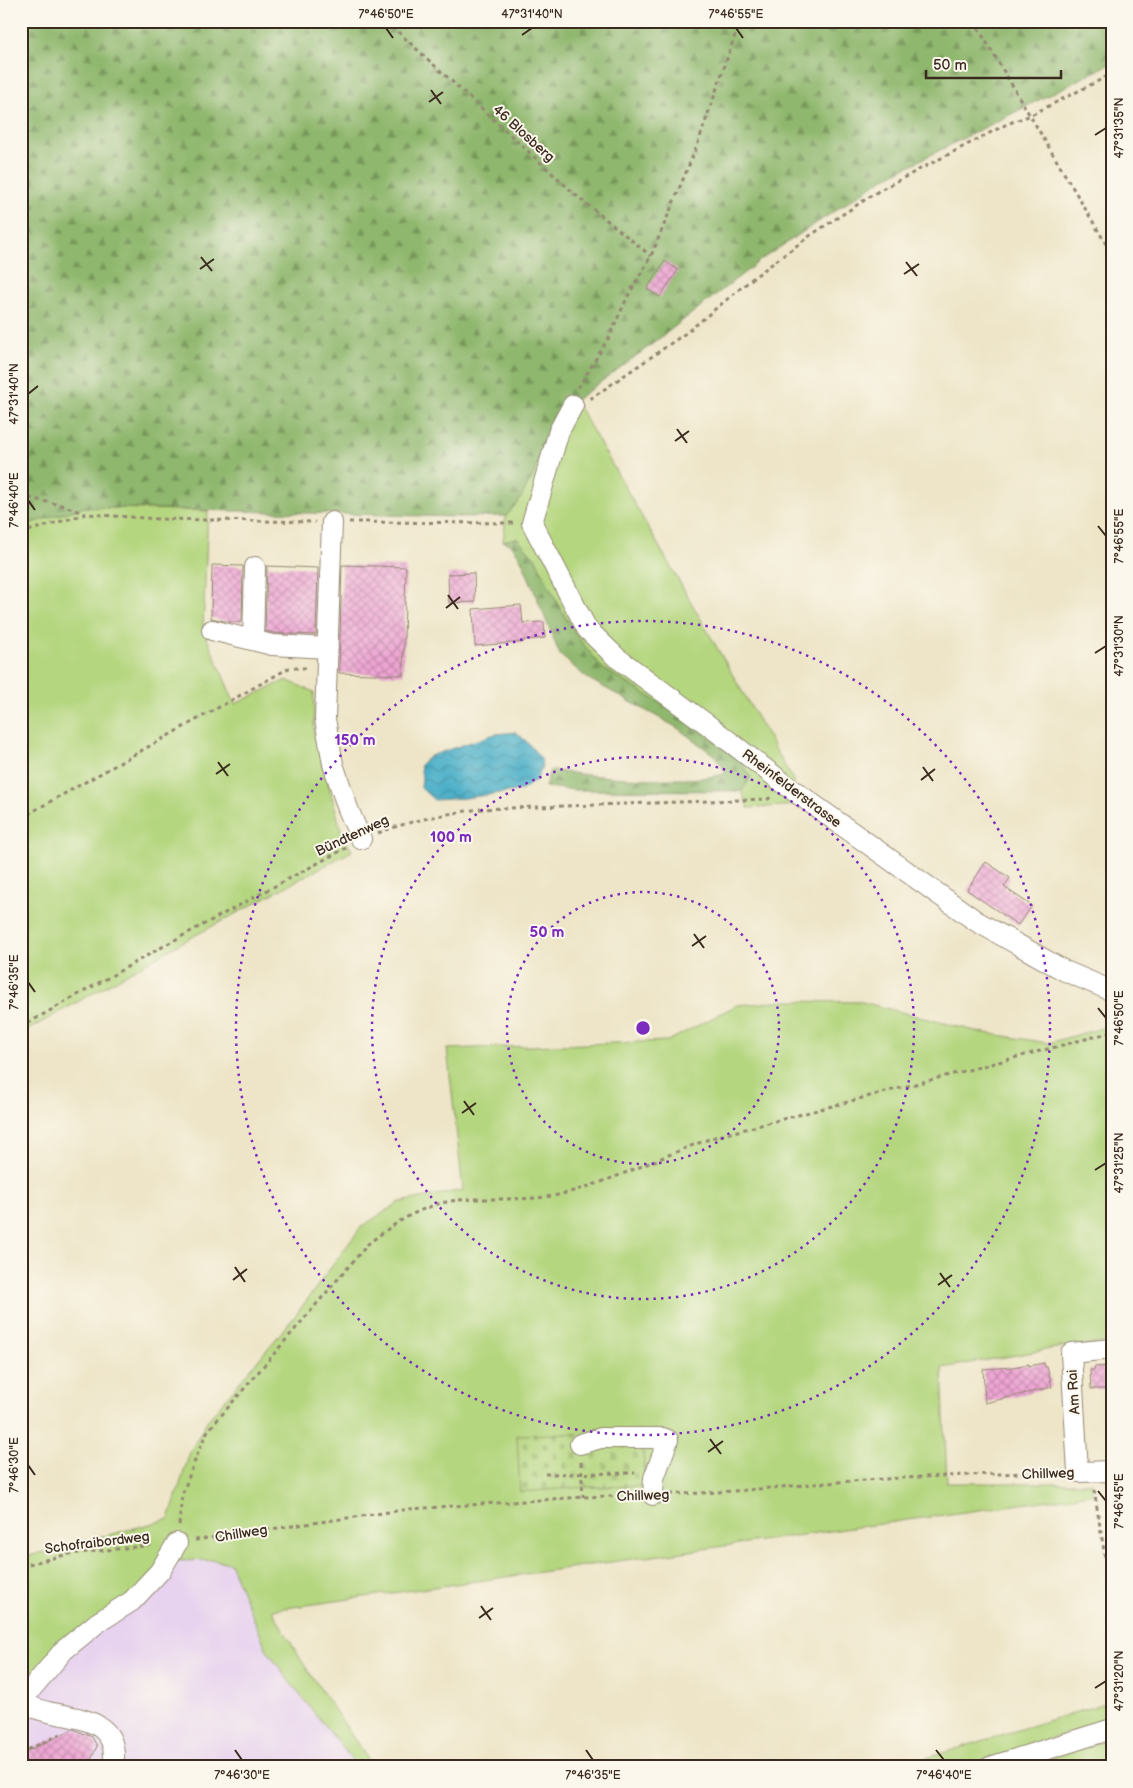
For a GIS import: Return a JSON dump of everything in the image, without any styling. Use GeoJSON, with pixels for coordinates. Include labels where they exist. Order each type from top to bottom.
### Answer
{"type":"FeatureCollection","features":[{"type":"Feature","properties":{"kind":"street","name":"Rheinfelderstrasse"},"geometry":{"type":"LineString","coordinates":[[573,405],[558,431],[532,523],[587,629],[616,657],[708,724],[790,788],[976,921],[1065,971],[1112,991]]}},
{"type":"Feature","properties":{"kind":"street"},"geometry":{"type":"LineString","coordinates":[[332,522],[325,719],[333,764],[348,809],[361,839]]}},
{"type":"Feature","properties":{"kind":"street"},"geometry":{"type":"LineString","coordinates":[[253,640],[255,567]]}},
{"type":"Feature","properties":{"kind":"street"},"geometry":{"type":"LineString","coordinates":[[212,630],[272,646],[328,648]]}},
{"type":"Feature","properties":{"kind":"street","name":"Am Rai"},"geometry":{"type":"LineString","coordinates":[[1095,1471],[1071,1353],[1112,1349]]}},
{"type":"Feature","properties":{"kind":"street"},"geometry":{"type":"LineString","coordinates":[[580,1444],[600,1438],[663,1438],[668,1440],[654,1478],[653,1495]]}},
{"type":"Feature","properties":{"kind":"street"},"geometry":{"type":"LineString","coordinates":[[113,1767],[112,1745],[106,1731],[89,1720],[45,1711],[21,1702],[64,1650],[98,1623],[132,1601],[160,1571],[177,1543]]}},
{"type":"Feature","properties":{"kind":"street"},"geometry":{"type":"LineString","coordinates":[[990,1767],[1112,1728]]}},
{"type":"Feature","properties":{"kind":"path","name":"46 Blosberg"},"geometry":{"type":"LineString","coordinates":[[386,21],[577,196],[651,256]]}},
{"type":"Feature","properties":{"kind":"path"},"geometry":{"type":"LineString","coordinates":[[573,405],[579,386],[608,339],[628,296],[651,256],[697,146],[740,21]]}},
{"type":"Feature","properties":{"kind":"path"},"geometry":{"type":"LineString","coordinates":[[974,21],[1112,254]]}},
{"type":"Feature","properties":{"kind":"path"},"geometry":{"type":"LineString","coordinates":[[573,405],[592,399],[670,344],[760,272],[811,235],[880,190],[998,129],[1031,115],[1112,74]]}},
{"type":"Feature","properties":{"kind":"path"},"geometry":{"type":"LineString","coordinates":[[21,496],[65,506],[86,514],[159,519]]}},
{"type":"Feature","properties":{"kind":"path"},"geometry":{"type":"LineString","coordinates":[[21,533],[86,514]]}},
{"type":"Feature","properties":{"kind":"path"},"geometry":{"type":"LineString","coordinates":[[21,818],[290,668],[327,669]]}},
{"type":"Feature","properties":{"kind":"path","name":"Bündtenweg"},"geometry":{"type":"LineString","coordinates":[[21,1027],[171,942],[361,839],[407,822],[480,809],[768,799],[790,788]]}},
{"type":"Feature","properties":{"kind":"path"},"geometry":{"type":"LineString","coordinates":[[177,1543],[182,1495],[198,1450],[207,1432],[352,1261],[368,1244],[389,1227],[436,1205],[458,1200],[535,1197],[591,1186],[675,1151],[715,1137],[1112,1032]]}},
{"type":"Feature","properties":{"kind":"path"},"geometry":{"type":"LineString","coordinates":[[580,1444],[583,1497]]}},
{"type":"Feature","properties":{"kind":"path"},"geometry":{"type":"LineString","coordinates":[[1095,1471],[1094,1493],[1112,1599]]}},
{"type":"Feature","properties":{"kind":"path","name":"Chillweg"},"geometry":{"type":"LineString","coordinates":[[177,1543],[410,1509],[583,1497],[715,1493],[778,1486],[867,1480],[1095,1471]]}},
{"type":"Feature","properties":{"kind":"path"},"geometry":{"type":"LineString","coordinates":[[544,1474],[635,1473]]}},
{"type":"Feature","properties":{"kind":"path","name":"Schofraibordweg"},"geometry":{"type":"LineString","coordinates":[[21,1566],[69,1554],[177,1543]]}},
{"type":"Feature","properties":{"kind":"path"},"geometry":{"type":"LineString","coordinates":[[21,1753],[89,1720]]}},
{"type":"Feature","properties":{"kind":"shaded area"},"geometry":{"type":"Polygon","coordinates":[[[213,1560],[231,1563],[267,1650],[288,1680],[350,1757],[355,1767],[21,1767],[21,1701],[54,1669],[177,1561],[213,1560]]]}},
{"type":"Feature","properties":{"kind":"green space"},"geometry":{"type":"Polygon","coordinates":[[[21,21],[1112,21],[1112,63],[883,179],[762,259],[651,345],[554,416],[532,478],[519,501],[506,516],[460,517],[84,507],[21,526],[21,21]]]}},
{"type":"Feature","properties":{"kind":"green space"},"geometry":{"type":"Polygon","coordinates":[[[575,400],[793,780],[801,805],[748,808],[742,791],[751,777],[662,704],[602,668],[577,636],[557,603],[536,559],[517,538],[503,541],[506,516],[519,501],[532,478],[554,416],[575,400]]]}},
{"type":"Feature","properties":{"kind":"green space"},"geometry":{"type":"Polygon","coordinates":[[[84,507],[208,511],[203,629],[235,704],[286,680],[314,692],[314,732],[342,833],[352,851],[183,942],[21,1034],[21,526],[84,507]]]}},
{"type":"Feature","properties":{"kind":"green space"},"geometry":{"type":"Polygon","coordinates":[[[517,538],[536,559],[557,603],[577,636],[602,668],[662,704],[736,756],[751,777],[742,791],[575,790],[545,787],[550,770],[617,778],[651,779],[701,778],[726,773],[715,756],[676,727],[587,678],[560,655],[522,561],[512,545],[503,541],[517,538]]]}},
{"type":"Feature","properties":{"kind":"green space"},"geometry":{"type":"Polygon","coordinates":[[[788,1001],[862,1002],[979,1032],[1048,1043],[1106,1027],[1112,1023],[1112,1342],[1062,1347],[942,1368],[947,1483],[1092,1483],[1092,1494],[272,1610],[301,1660],[365,1755],[371,1767],[355,1767],[350,1757],[288,1680],[267,1650],[230,1563],[213,1560],[177,1561],[81,1644],[21,1701],[21,1558],[169,1519],[190,1452],[207,1421],[295,1316],[361,1227],[400,1202],[463,1190],[447,1049],[668,1041],[737,1005],[788,1001]],[[642,1432],[586,1487],[644,1486],[642,1432]]]}},
{"type":"Feature","properties":{"kind":"green space"},"geometry":{"type":"Polygon","coordinates":[[[642,1432],[645,1486],[586,1487],[520,1492],[517,1435],[642,1432]]]}},
{"type":"Feature","properties":{"kind":"green space"},"geometry":{"type":"Polygon","coordinates":[[[1112,1701],[1112,1719],[964,1767],[897,1767],[1112,1701]]]}},
{"type":"Feature","properties":{"kind":"green space"},"geometry":{"type":"Polygon","coordinates":[[[1112,1738],[1112,1767],[1024,1767],[1112,1738]]]}},
{"type":"Feature","properties":{"kind":"water"},"geometry":{"type":"Polygon","coordinates":[[[516,732],[541,759],[542,769],[535,781],[522,790],[465,798],[434,800],[421,788],[420,765],[430,756],[495,734],[516,732]]]}},
{"type":"Feature","properties":{"kind":"building"},"geometry":{"type":"Polygon","coordinates":[[[665,261],[678,270],[660,297],[647,289],[665,261]]]}},
{"type":"Feature","properties":{"kind":"building"},"geometry":{"type":"Polygon","coordinates":[[[212,565],[243,566],[242,622],[230,622],[211,618],[212,565]]]}},
{"type":"Feature","properties":{"kind":"building"},"geometry":{"type":"Polygon","coordinates":[[[342,565],[406,567],[403,675],[339,673],[342,565]]]}},
{"type":"Feature","properties":{"kind":"building"},"geometry":{"type":"Polygon","coordinates":[[[267,566],[318,568],[316,635],[265,631],[267,566]]]}},
{"type":"Feature","properties":{"kind":"building"},"geometry":{"type":"Polygon","coordinates":[[[474,573],[475,602],[449,603],[448,574],[474,573]]]}},
{"type":"Feature","properties":{"kind":"building"},"geometry":{"type":"Polygon","coordinates":[[[521,605],[523,623],[544,622],[545,638],[524,640],[524,642],[475,646],[473,609],[521,605]]]}},
{"type":"Feature","properties":{"kind":"building"},"geometry":{"type":"Polygon","coordinates":[[[986,862],[1010,878],[1004,887],[1032,906],[1018,925],[967,890],[986,862]]]}},
{"type":"Feature","properties":{"kind":"building"},"geometry":{"type":"Polygon","coordinates":[[[1044,1363],[1045,1367],[1047,1367],[1052,1387],[985,1403],[983,1369],[1029,1364],[1029,1366],[1044,1363]]]}},
{"type":"Feature","properties":{"kind":"building"},"geometry":{"type":"Polygon","coordinates":[[[1112,1366],[1112,1389],[1091,1389],[1090,1370],[1095,1370],[1094,1367],[1112,1366]]]}},
{"type":"Feature","properties":{"kind":"building"},"geometry":{"type":"Polygon","coordinates":[[[73,1729],[92,1737],[97,1746],[91,1760],[78,1767],[21,1767],[21,1754],[73,1729]]]}}]}
